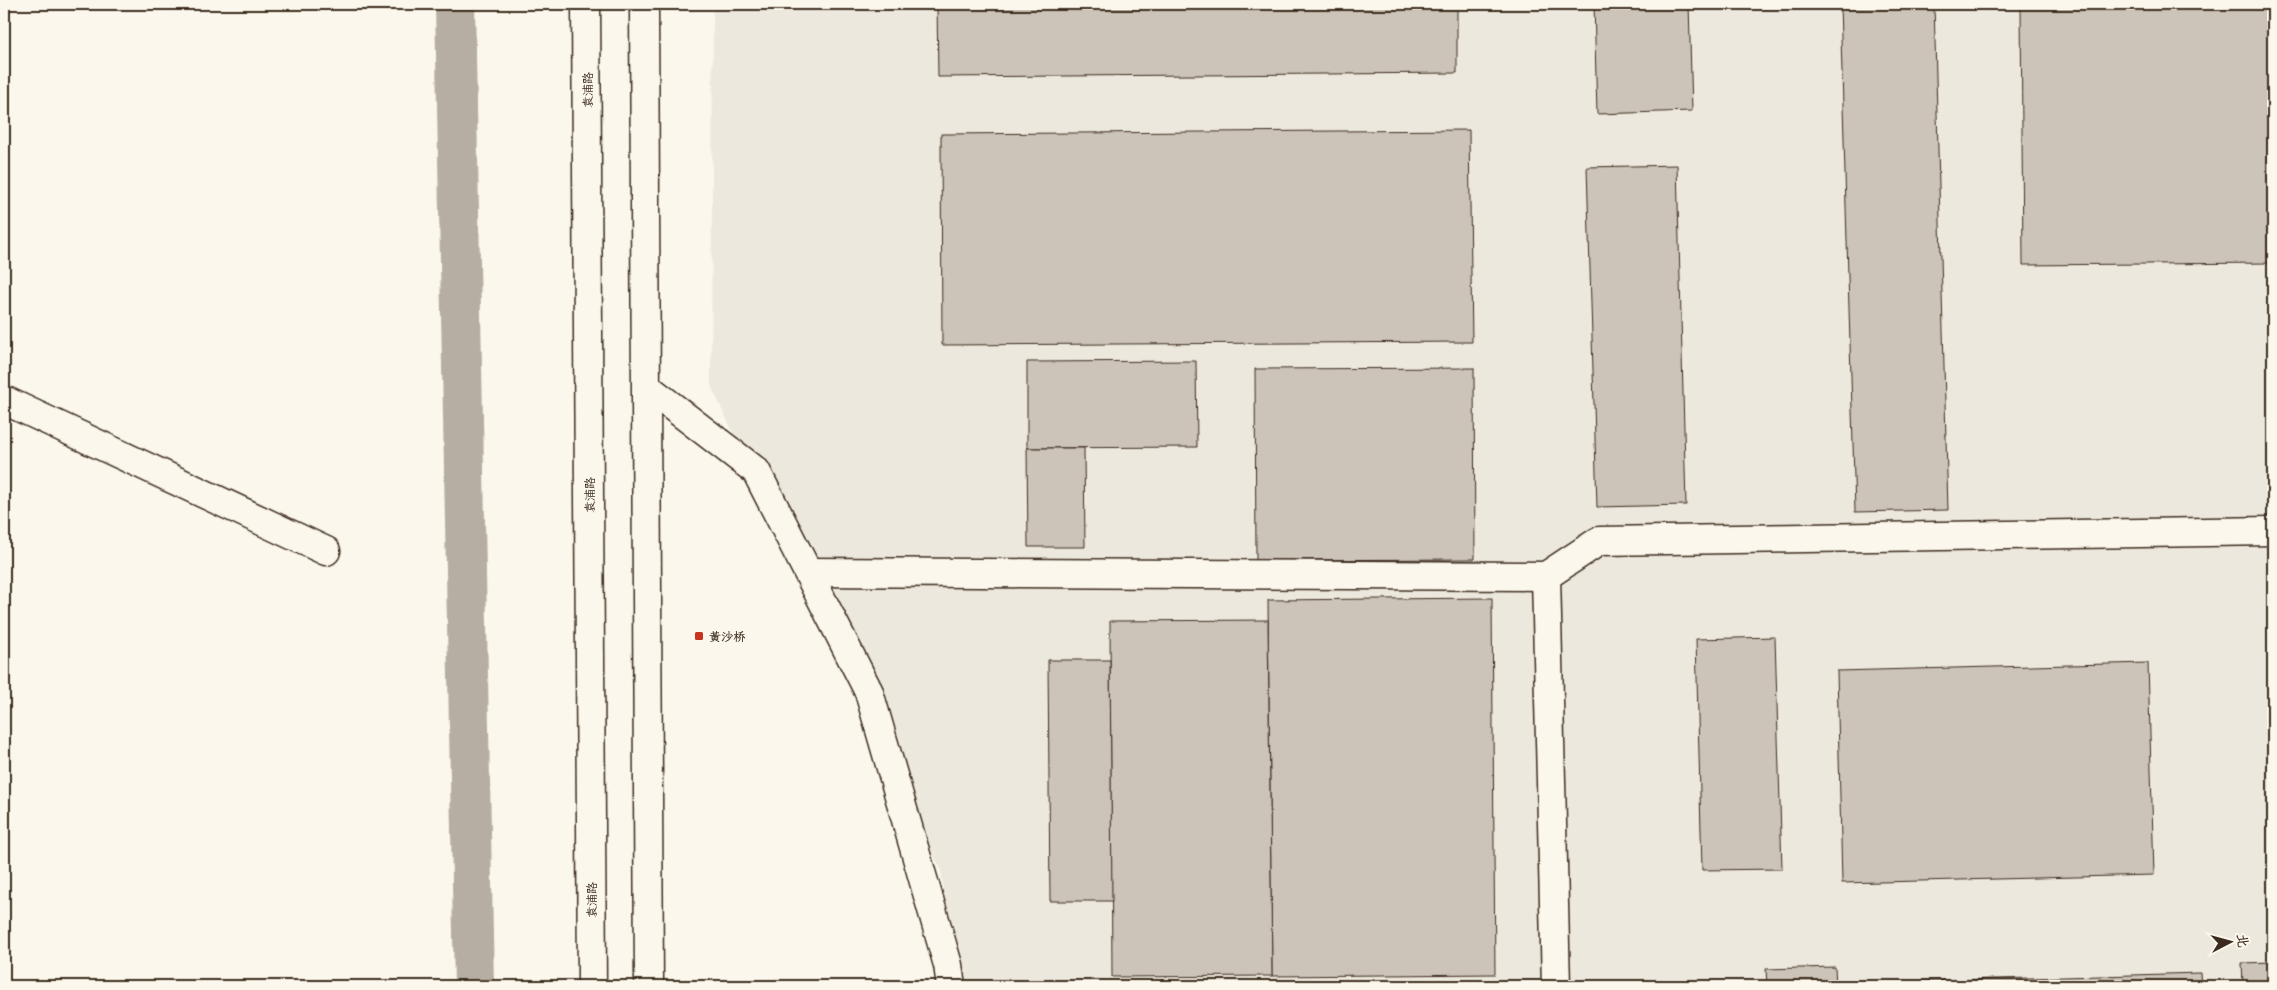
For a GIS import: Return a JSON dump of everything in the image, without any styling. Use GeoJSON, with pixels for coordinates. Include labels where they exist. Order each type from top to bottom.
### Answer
{"type":"FeatureCollection","features":[{"type":"Feature","properties":{"kind":"street","name":"袁浦路"},"geometry":{"type":"LineString","coordinates":[[586,4],[592,986]]}},
{"type":"Feature","properties":{"kind":"street"},"geometry":{"type":"LineString","coordinates":[[644,4],[649,986]]}},
{"type":"Feature","properties":{"kind":"street"},"geometry":{"type":"LineString","coordinates":[[647,386],[756,471],[808,572],[868,692],[948,965],[951,986]]}},
{"type":"Feature","properties":{"kind":"street"},"geometry":{"type":"LineString","coordinates":[[4,400],[326,551]]}},
{"type":"Feature","properties":{"kind":"street"},"geometry":{"type":"LineString","coordinates":[[808,572],[1546,576],[1599,541],[2273,531]]}},
{"type":"Feature","properties":{"kind":"street"},"geometry":{"type":"LineString","coordinates":[[1546,576],[1556,986]]}},
{"type":"Feature","properties":{"kind":"shaded area"},"geometry":{"type":"Polygon","coordinates":[[[713,4],[2273,4],[2273,986],[953,986],[941,870],[711,386],[713,4]]]}},
{"type":"Feature","properties":{"kind":"building"},"geometry":{"type":"Polygon","coordinates":[[[937,4],[1457,4],[1457,73],[938,77],[937,4]]]}},
{"type":"Feature","properties":{"kind":"building"},"geometry":{"type":"Polygon","coordinates":[[[1594,4],[1689,4],[1692,111],[1597,114],[1594,4]]]}},
{"type":"Feature","properties":{"kind":"building"},"geometry":{"type":"Polygon","coordinates":[[[1840,4],[1934,4],[1948,510],[1855,512],[1840,4]]]}},
{"type":"Feature","properties":{"kind":"building"},"geometry":{"type":"Polygon","coordinates":[[[2021,4],[2273,4],[2273,263],[2023,265],[2021,4]]]}},
{"type":"Feature","properties":{"kind":"building"},"geometry":{"type":"Polygon","coordinates":[[[1469,130],[1472,342],[942,345],[941,134],[1469,130]]]}},
{"type":"Feature","properties":{"kind":"building"},"geometry":{"type":"Polygon","coordinates":[[[1677,165],[1686,505],[1597,507],[1587,167],[1677,165]]]}},
{"type":"Feature","properties":{"kind":"building"},"geometry":{"type":"Polygon","coordinates":[[[1196,361],[1197,447],[1027,448],[1027,362],[1196,361]]]}},
{"type":"Feature","properties":{"kind":"building"},"geometry":{"type":"Polygon","coordinates":[[[1474,368],[1475,559],[1256,560],[1255,369],[1474,368]]]}},
{"type":"Feature","properties":{"kind":"building"},"geometry":{"type":"Polygon","coordinates":[[[1027,448],[1084,448],[1085,547],[1028,547],[1027,448]]]}},
{"type":"Feature","properties":{"kind":"building"},"geometry":{"type":"Polygon","coordinates":[[[1492,598],[1495,974],[1272,976],[1268,600],[1492,598]]]}},
{"type":"Feature","properties":{"kind":"building"},"geometry":{"type":"Polygon","coordinates":[[[1268,620],[1272,976],[1112,977],[1110,621],[1268,620]]]}},
{"type":"Feature","properties":{"kind":"building"},"geometry":{"type":"Polygon","coordinates":[[[1775,637],[1782,869],[1702,870],[1696,639],[1775,637]]]}},
{"type":"Feature","properties":{"kind":"building"},"geometry":{"type":"Polygon","coordinates":[[[1048,660],[1110,660],[1112,901],[1050,901],[1048,660]]]}},
{"type":"Feature","properties":{"kind":"building"},"geometry":{"type":"Polygon","coordinates":[[[2148,663],[2154,875],[1842,883],[1837,671],[2148,663]]]}},
{"type":"Feature","properties":{"kind":"building"},"geometry":{"type":"Polygon","coordinates":[[[2273,962],[2273,986],[2243,986],[2242,963],[2273,962]]]}},
{"type":"Feature","properties":{"kind":"building"},"geometry":{"type":"Polygon","coordinates":[[[1835,967],[1836,986],[1767,986],[1766,969],[1835,967]]]}},
{"type":"Feature","properties":{"kind":"building"},"geometry":{"type":"Polygon","coordinates":[[[2200,973],[2201,986],[1894,986],[1894,982],[2200,973]]]}},
{"type":"Feature","properties":{"kind":"waterway"},"geometry":{"type":"LineString","coordinates":[[455,4],[474,986]]}},
{"type":"Feature","properties":{"kind":"place","name":"黄沙桥"},"geometry":{"type":"Point","coordinates":[699,636]}}]}
